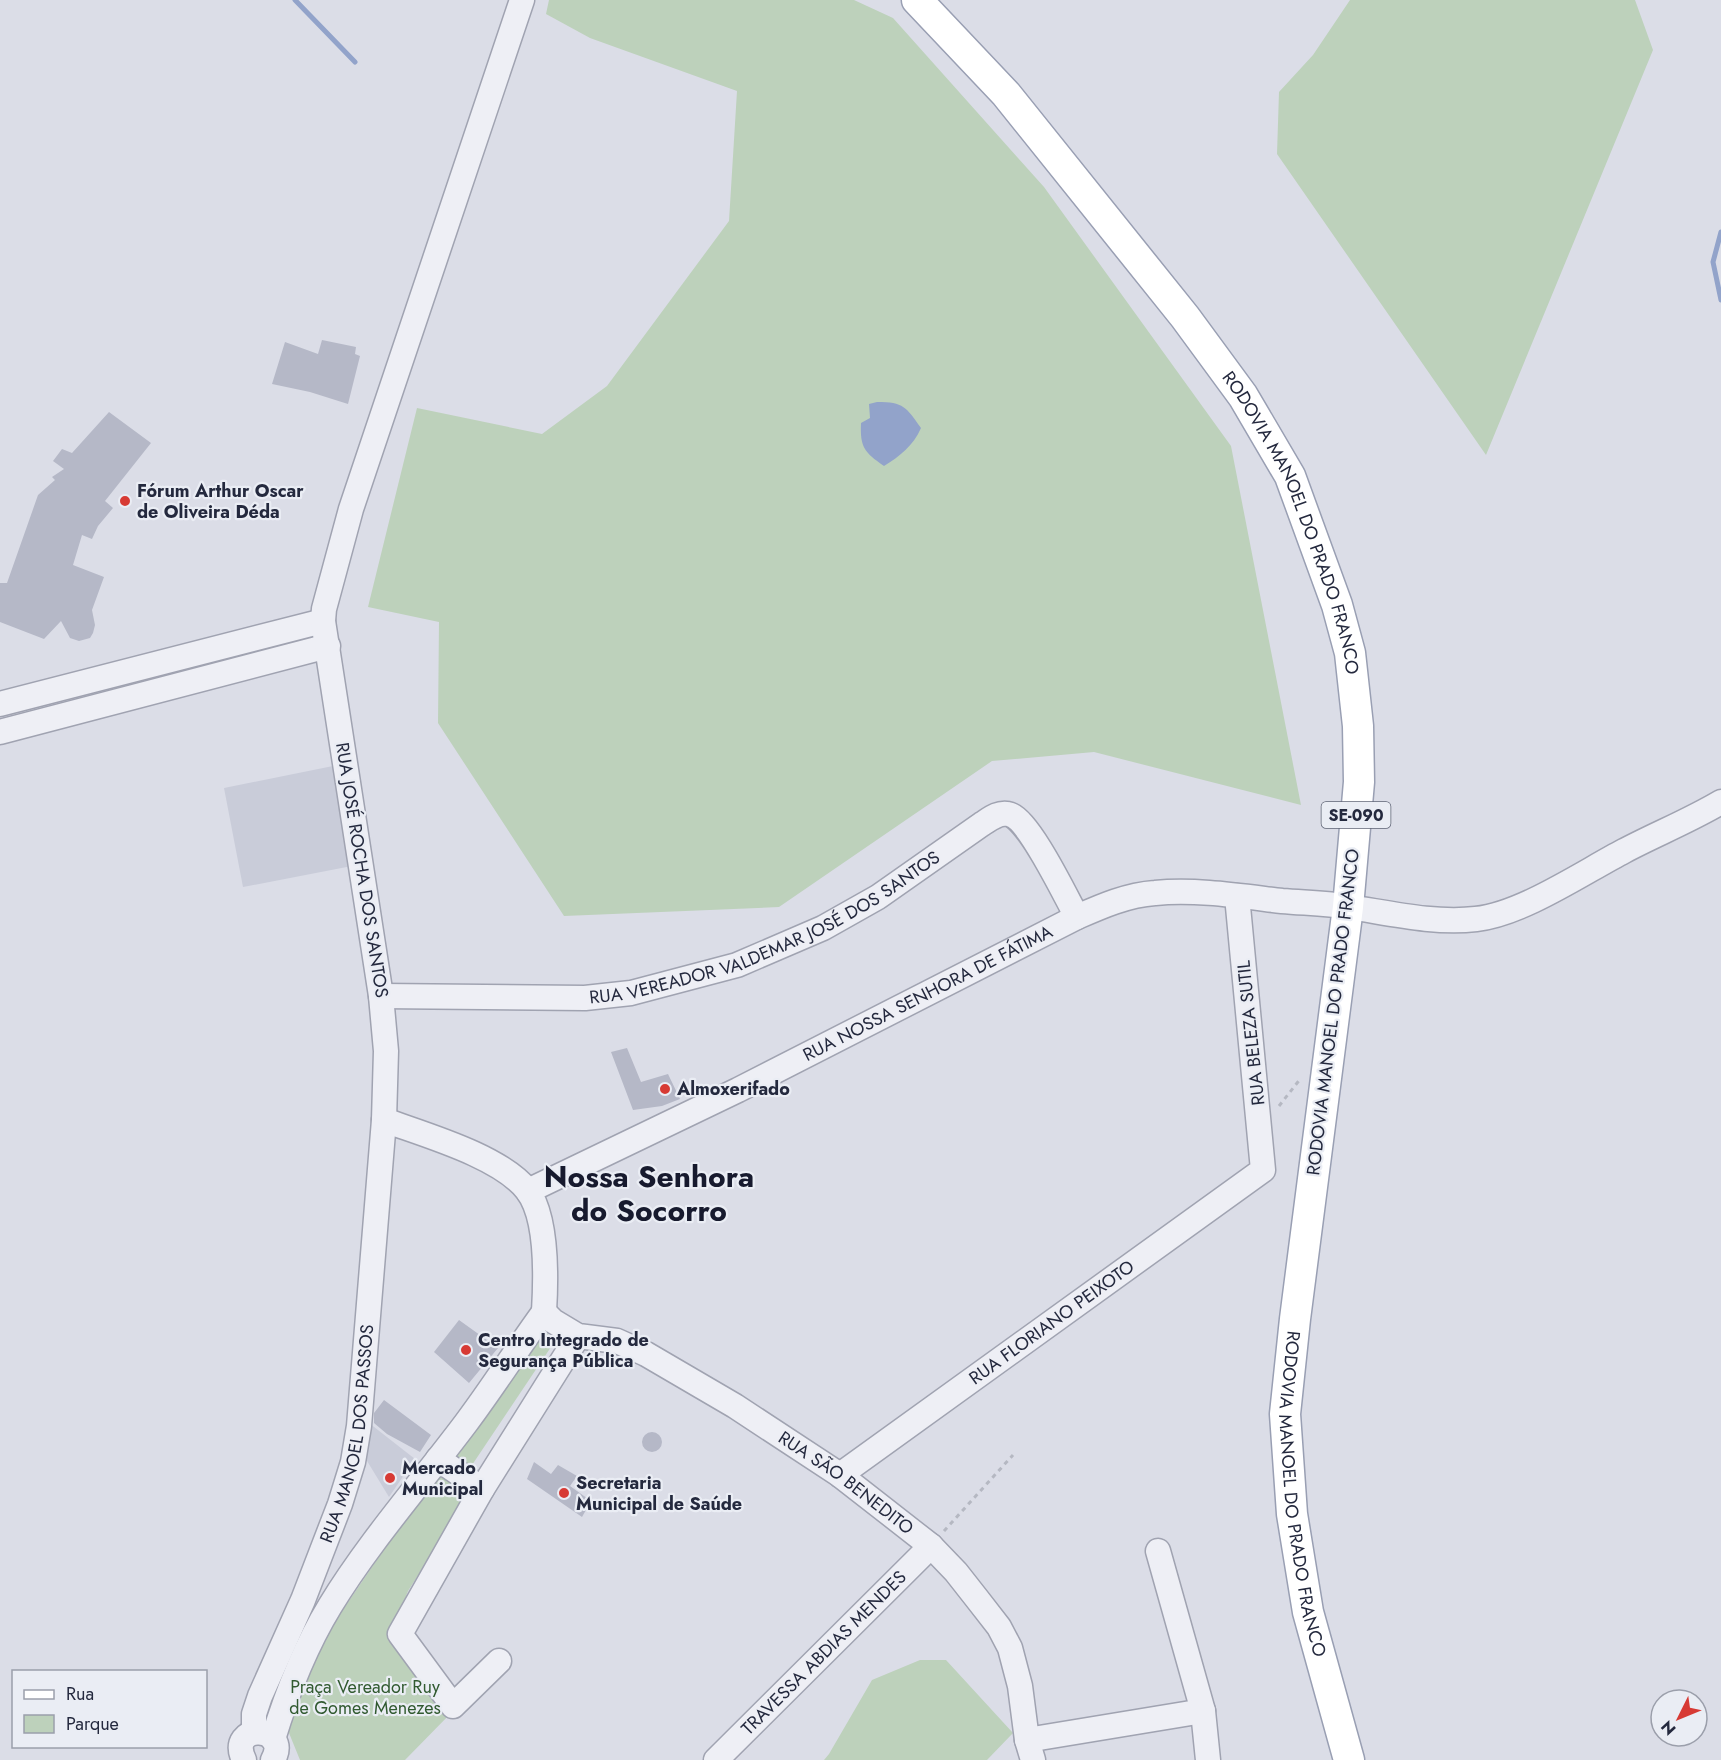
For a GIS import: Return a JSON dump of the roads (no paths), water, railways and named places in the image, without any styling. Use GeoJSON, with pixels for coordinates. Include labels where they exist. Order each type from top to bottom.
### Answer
{"type":"FeatureCollection","features":[{"type":"Feature","properties":{"kind":"main road","name":"RODOVIA MANOEL DO PRADO FRANCO"},"geometry":{"type":"LineString","coordinates":[[917,0],[1006,94],[1185,317],[1243,396],[1290,476],[1337,605],[1350,653],[1358,726],[1359,782],[1348,907],[1299,1284],[1285,1414],[1292,1514],[1308,1612],[1349,1760]]}},
{"type":"Feature","properties":{"kind":"street"},"geometry":{"type":"LineString","coordinates":[[0,705],[323,621],[327,596],[351,509],[522,0]]}},
{"type":"Feature","properties":{"kind":"street","name":"RUA JOSÉ ROCHA DOS SANTOS"},"geometry":{"type":"LineString","coordinates":[[323,621],[381,996],[386,1051],[384,1120]]}},
{"type":"Feature","properties":{"kind":"street"},"geometry":{"type":"LineString","coordinates":[[0,732],[328,645]]}},
{"type":"Feature","properties":{"kind":"street","name":"RUA NOSSA SENHORA DE FÁTIMA"},"geometry":{"type":"LineString","coordinates":[[528,1191],[738,1090],[1077,917],[1114,901],[1153,893],[1187,892],[1348,907],[1431,919],[1476,919],[1520,906],[1542,896],[1627,850],[1689,821],[1721,802]]}},
{"type":"Feature","properties":{"kind":"street","name":"RUA VEREADOR VALDEMAR JOSÉ DOS SANTOS"},"geometry":{"type":"LineString","coordinates":[[381,996],[585,998],[631,993],[737,965],[823,928],[878,897],[982,824],[1001,814],[1009,814],[1017,818],[1024,826],[1036,843],[1077,917]]}},
{"type":"Feature","properties":{"kind":"street","name":"RUA BELEZA SUTIL"},"geometry":{"type":"LineString","coordinates":[[1237,897],[1263,1159]]}},
{"type":"Feature","properties":{"kind":"street"},"geometry":{"type":"LineString","coordinates":[[258,1752],[329,1606],[474,1412],[544,1311],[546,1270],[540,1220],[528,1191],[512,1174],[487,1160],[384,1120]]}},
{"type":"Feature","properties":{"kind":"street","name":"RUA MANOEL DOS PASSOS"},"geometry":{"type":"LineString","coordinates":[[258,1752],[254,1714],[303,1600],[340,1504],[353,1462],[365,1371],[384,1120]]}},
{"type":"Feature","properties":{"kind":"street","name":"RUA FLORIANO PEIXOTO"},"geometry":{"type":"LineString","coordinates":[[840,1475],[1263,1159]]}},
{"type":"Feature","properties":{"kind":"street","name":"RUA SÃO BENEDITO"},"geometry":{"type":"LineString","coordinates":[[544,1311],[553,1321],[578,1336],[617,1341],[646,1354],[735,1406],[840,1475],[931,1546],[956,1572],[999,1627],[1010,1648],[1020,1686],[1030,1750]]}},
{"type":"Feature","properties":{"kind":"street"},"geometry":{"type":"LineString","coordinates":[[499,1661],[453,1706],[400,1634],[482,1489],[578,1336]]}},
{"type":"Feature","properties":{"kind":"street"},"geometry":{"type":"LineString","coordinates":[[438,1459],[482,1489]]}},
{"type":"Feature","properties":{"kind":"street","name":"TRAVESSA ABDIAS MENDES"},"geometry":{"type":"LineString","coordinates":[[716,1760],[931,1546]]}},
{"type":"Feature","properties":{"kind":"street"},"geometry":{"type":"LineString","coordinates":[[1158,1551],[1203,1711],[1208,1760]]}},
{"type":"Feature","properties":{"kind":"street"},"geometry":{"type":"LineString","coordinates":[[1030,1750],[1203,1711]]}},
{"type":"Feature","properties":{"kind":"water"},"geometry":{"type":"Polygon","coordinates":[[[893,403],[903,407],[921,428],[906,450],[884,466],[868,453],[861,438],[861,423],[870,418],[869,404],[893,403]]]}},
{"type":"Feature","properties":{"kind":"waterway"},"geometry":{"type":"LineString","coordinates":[[295,0],[355,62]]}},
{"type":"Feature","properties":{"kind":"waterway"},"geometry":{"type":"LineString","coordinates":[[1721,232],[1713,262],[1721,300]]}},
{"type":"Feature","properties":{"kind":"place","name":"Fórum Arthur Oscar de Oliveira Déda"},"geometry":{"type":"Point","coordinates":[125,501]}},
{"type":"Feature","properties":{"kind":"place","name":"Almoxerifado"},"geometry":{"type":"Point","coordinates":[665,1089]}},
{"type":"Feature","properties":{"kind":"place","name":"Centro Integrado de Segurança Pública"},"geometry":{"type":"Point","coordinates":[466,1350]}},
{"type":"Feature","properties":{"kind":"place","name":"Mercado Municipal"},"geometry":{"type":"Point","coordinates":[390,1478]}},
{"type":"Feature","properties":{"kind":"place","name":"Secretaria Municipal de Saúde"},"geometry":{"type":"Point","coordinates":[564,1493]}},
{"type":"Feature","properties":{"kind":"district","name":"Nossa Senhora do Socorro"},"geometry":{"type":"Point","coordinates":[649,1193]}},
{"type":"Feature","properties":{"kind":"park label","name":"Praça Vereador Ruy de Gomes Menezes"},"geometry":{"type":"Point","coordinates":[365,1697]}}]}
